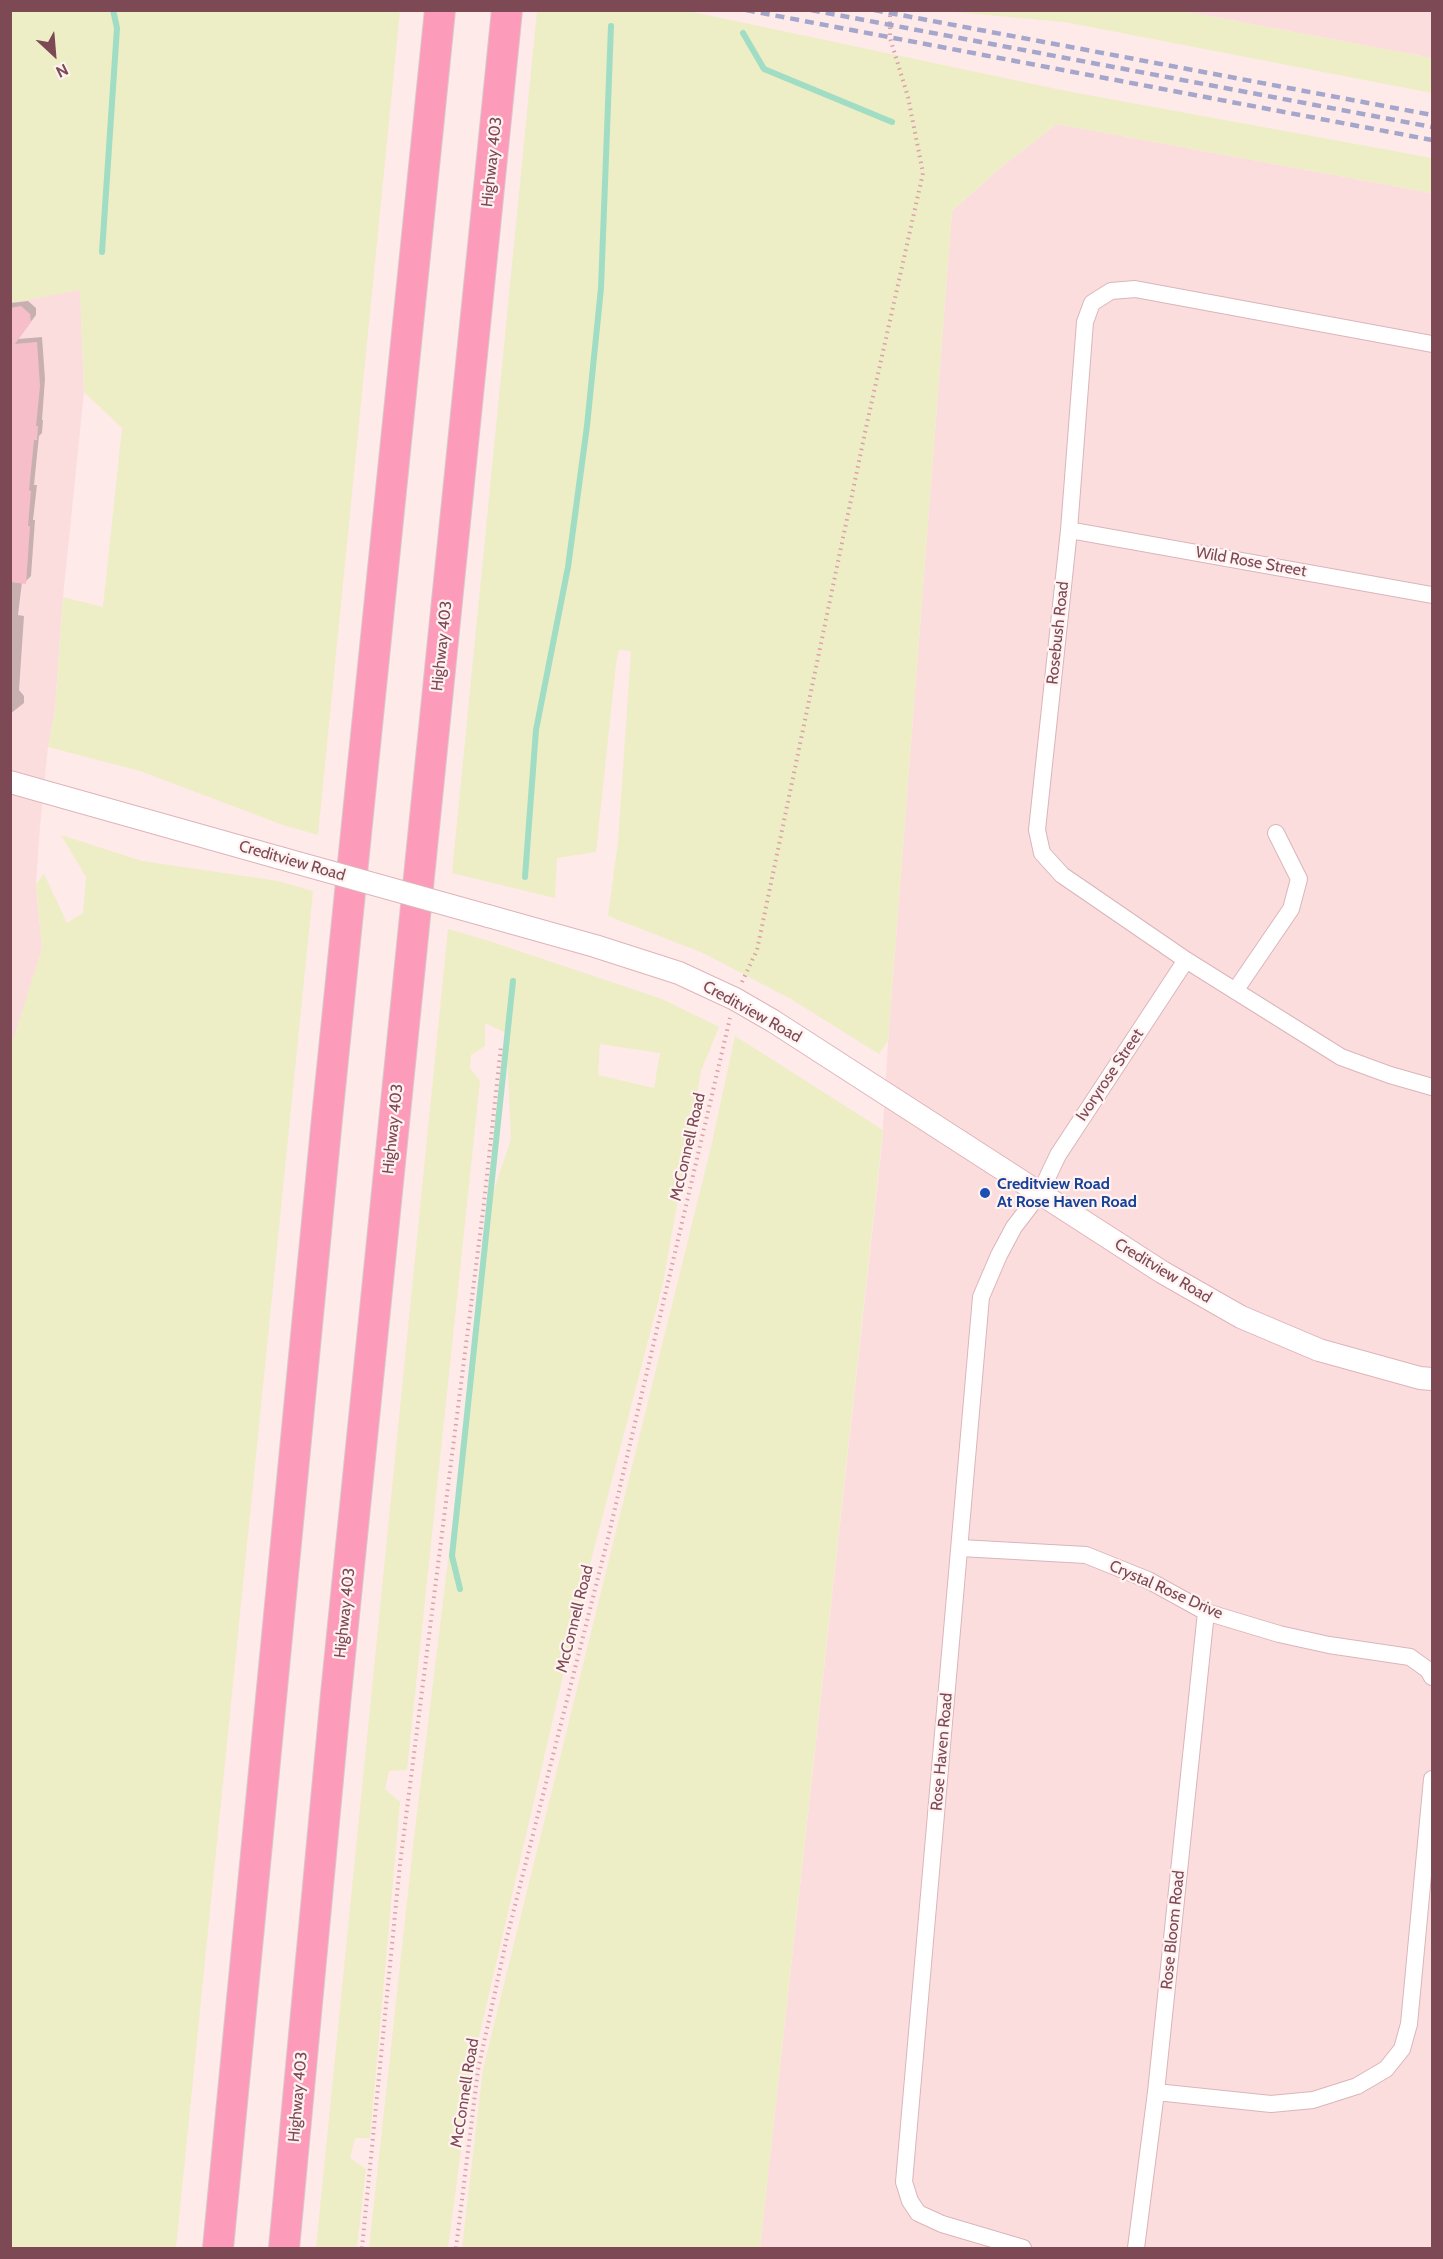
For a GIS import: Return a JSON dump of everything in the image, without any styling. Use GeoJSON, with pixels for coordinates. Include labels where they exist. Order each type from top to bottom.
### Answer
{"type":"FeatureCollection","features":[{"type":"Feature","properties":{"kind":"highway"},"geometry":{"type":"LineString","coordinates":[[218,2248],[326,1129],[440,10]]}},
{"type":"Feature","properties":{"kind":"highway","name":"Highway 403"},"geometry":{"type":"LineString","coordinates":[[284,2248],[344,1623],[507,10]]}},
{"type":"Feature","properties":{"kind":"main road","name":"Creditview Road"},"geometry":{"type":"LineString","coordinates":[[10,782],[595,946],[679,973],[735,999],[783,1027],[1162,1272],[1241,1317],[1320,1350],[1420,1378],[1432,1379]]}},
{"type":"Feature","properties":{"kind":"street","name":"Rosebush Road"},"geometry":{"type":"LineString","coordinates":[[1432,344],[1135,289],[1111,291],[1092,303],[1085,322],[1069,530],[1037,830],[1042,853],[1062,875],[1186,960],[1341,1057],[1432,1087]]}},
{"type":"Feature","properties":{"kind":"street","name":"Wild Rose Street"},"geometry":{"type":"LineString","coordinates":[[1069,530],[1432,595]]}},
{"type":"Feature","properties":{"kind":"street"},"geometry":{"type":"LineString","coordinates":[[1235,991],[1290,909],[1299,879],[1276,833]]}},
{"type":"Feature","properties":{"kind":"street","name":"Ivoryrose Street"},"geometry":{"type":"LineString","coordinates":[[1040,1193],[1058,1155],[1186,960]]}},
{"type":"Feature","properties":{"kind":"street","name":"Rose Haven Road"},"geometry":{"type":"LineString","coordinates":[[1023,2248],[942,2224],[918,2213],[910,2201],[904,2182],[981,1298],[999,1255],[1014,1227],[1040,1193]]}},
{"type":"Feature","properties":{"kind":"street","name":"Crystal Rose Drive"},"geometry":{"type":"LineString","coordinates":[[961,1548],[1086,1555],[1148,1580],[1206,1612],[1279,1634],[1329,1645],[1410,1657],[1428,1670],[1432,1677]]}},
{"type":"Feature","properties":{"kind":"street","name":"Rose Bloom Road"},"geometry":{"type":"LineString","coordinates":[[1136,2248],[1156,2092],[1206,1612]]}},
{"type":"Feature","properties":{"kind":"street"},"geometry":{"type":"LineString","coordinates":[[1156,2092],[1271,2104],[1313,2100],[1356,2086],[1386,2069],[1402,2049],[1409,2024],[1432,1779]]}},
{"type":"Feature","properties":{"kind":"path","name":"McConnell Road"},"geometry":{"type":"LineString","coordinates":[[456,2248],[480,2059],[507,1937],[608,1539],[735,999],[758,950],[867,423],[924,173],[908,97],[890,38],[890,10]]}},
{"type":"Feature","properties":{"kind":"path"},"geometry":{"type":"LineString","coordinates":[[362,2248],[400,1863],[484,1203],[501,1046]]}},
{"type":"Feature","properties":{"kind":"shaded area"},"geometry":{"type":"Polygon","coordinates":[[[1182,11],[1432,11],[1432,58],[1182,11]]]}},
{"type":"Feature","properties":{"kind":"shaded area"},"geometry":{"type":"Polygon","coordinates":[[[1057,124],[1432,193],[1432,2248],[760,2248],[882,1144],[952,211],[1000,168],[1057,124]]]}},
{"type":"Feature","properties":{"kind":"shaded area"},"geometry":{"type":"Polygon","coordinates":[[[11,275],[80,289],[84,392],[63,597],[55,710],[48,747],[40,826],[36,884],[42,949],[11,1049],[11,275]]]}},
{"type":"Feature","properties":{"kind":"green space"},"geometry":{"type":"Polygon","coordinates":[[[11,10],[400,11],[318,835],[283,825],[140,771],[48,747],[55,710],[63,597],[103,607],[122,428],[84,392],[80,290],[11,303],[11,10]]]}},
{"type":"Feature","properties":{"kind":"green space"},"geometry":{"type":"Polygon","coordinates":[[[537,11],[688,11],[1066,91],[1432,158],[1432,193],[1057,124],[1000,168],[952,211],[888,1041],[879,1054],[791,999],[703,953],[608,916],[618,842],[631,651],[619,650],[616,664],[596,852],[557,858],[555,898],[452,873],[537,11]]]}},
{"type":"Feature","properties":{"kind":"green space"},"geometry":{"type":"Polygon","coordinates":[[[942,11],[1182,11],[1432,58],[1432,93],[1065,22],[942,11]]]}},
{"type":"Feature","properties":{"kind":"green space"},"geometry":{"type":"Polygon","coordinates":[[[61,835],[142,861],[278,881],[313,891],[176,2248],[11,2248],[10,1049],[42,949],[36,884],[44,874],[67,923],[83,913],[86,877],[61,835]]]}},
{"type":"Feature","properties":{"kind":"green space"},"geometry":{"type":"Polygon","coordinates":[[[448,929],[662,999],[719,1027],[701,1071],[663,1283],[580,1603],[472,2067],[448,2248],[369,2248],[414,1838],[493,1193],[511,1139],[506,1033],[485,1023],[485,1046],[471,1055],[470,1068],[480,1081],[407,1770],[389,1771],[385,1789],[400,1802],[370,2138],[355,2138],[350,2158],[366,2169],[357,2248],[316,2248],[448,929]],[[600,1044],[598,1075],[654,1088],[660,1053],[600,1044]]]}},
{"type":"Feature","properties":{"kind":"green space"},"geometry":{"type":"Polygon","coordinates":[[[735,1036],[883,1130],[760,2248],[462,2248],[483,2069],[712,1143],[735,1036]]]}},
{"type":"Feature","properties":{"kind":"building"},"geometry":{"type":"Polygon","coordinates":[[[21,306],[30,314],[31,322],[15,344],[37,342],[40,386],[37,440],[34,440],[29,490],[31,491],[28,526],[30,526],[26,584],[10,582],[10,308],[21,306]]]}},
{"type":"Feature","properties":{"kind":"waterway"},"geometry":{"type":"LineString","coordinates":[[102,252],[117,28],[113,10]]}},
{"type":"Feature","properties":{"kind":"waterway"},"geometry":{"type":"LineString","coordinates":[[525,877],[536,730],[568,567],[587,426],[601,288],[611,26]]}},
{"type":"Feature","properties":{"kind":"waterway"},"geometry":{"type":"LineString","coordinates":[[743,33],[764,69],[892,122]]}},
{"type":"Feature","properties":{"kind":"waterway"},"geometry":{"type":"LineString","coordinates":[[460,1589],[452,1556],[513,981]]}},
{"type":"Feature","properties":{"kind":"railway"},"geometry":{"type":"LineString","coordinates":[[746,10],[1432,140]]}},
{"type":"Feature","properties":{"kind":"railway"},"geometry":{"type":"LineString","coordinates":[[811,10],[1432,127]]}},
{"type":"Feature","properties":{"kind":"railway"},"geometry":{"type":"LineString","coordinates":[[874,10],[1432,115]]}},
{"type":"Feature","properties":{"kind":"place","name":"Creditview Road At Rose Haven Road"},"geometry":{"type":"Point","coordinates":[985,1193]}}]}
